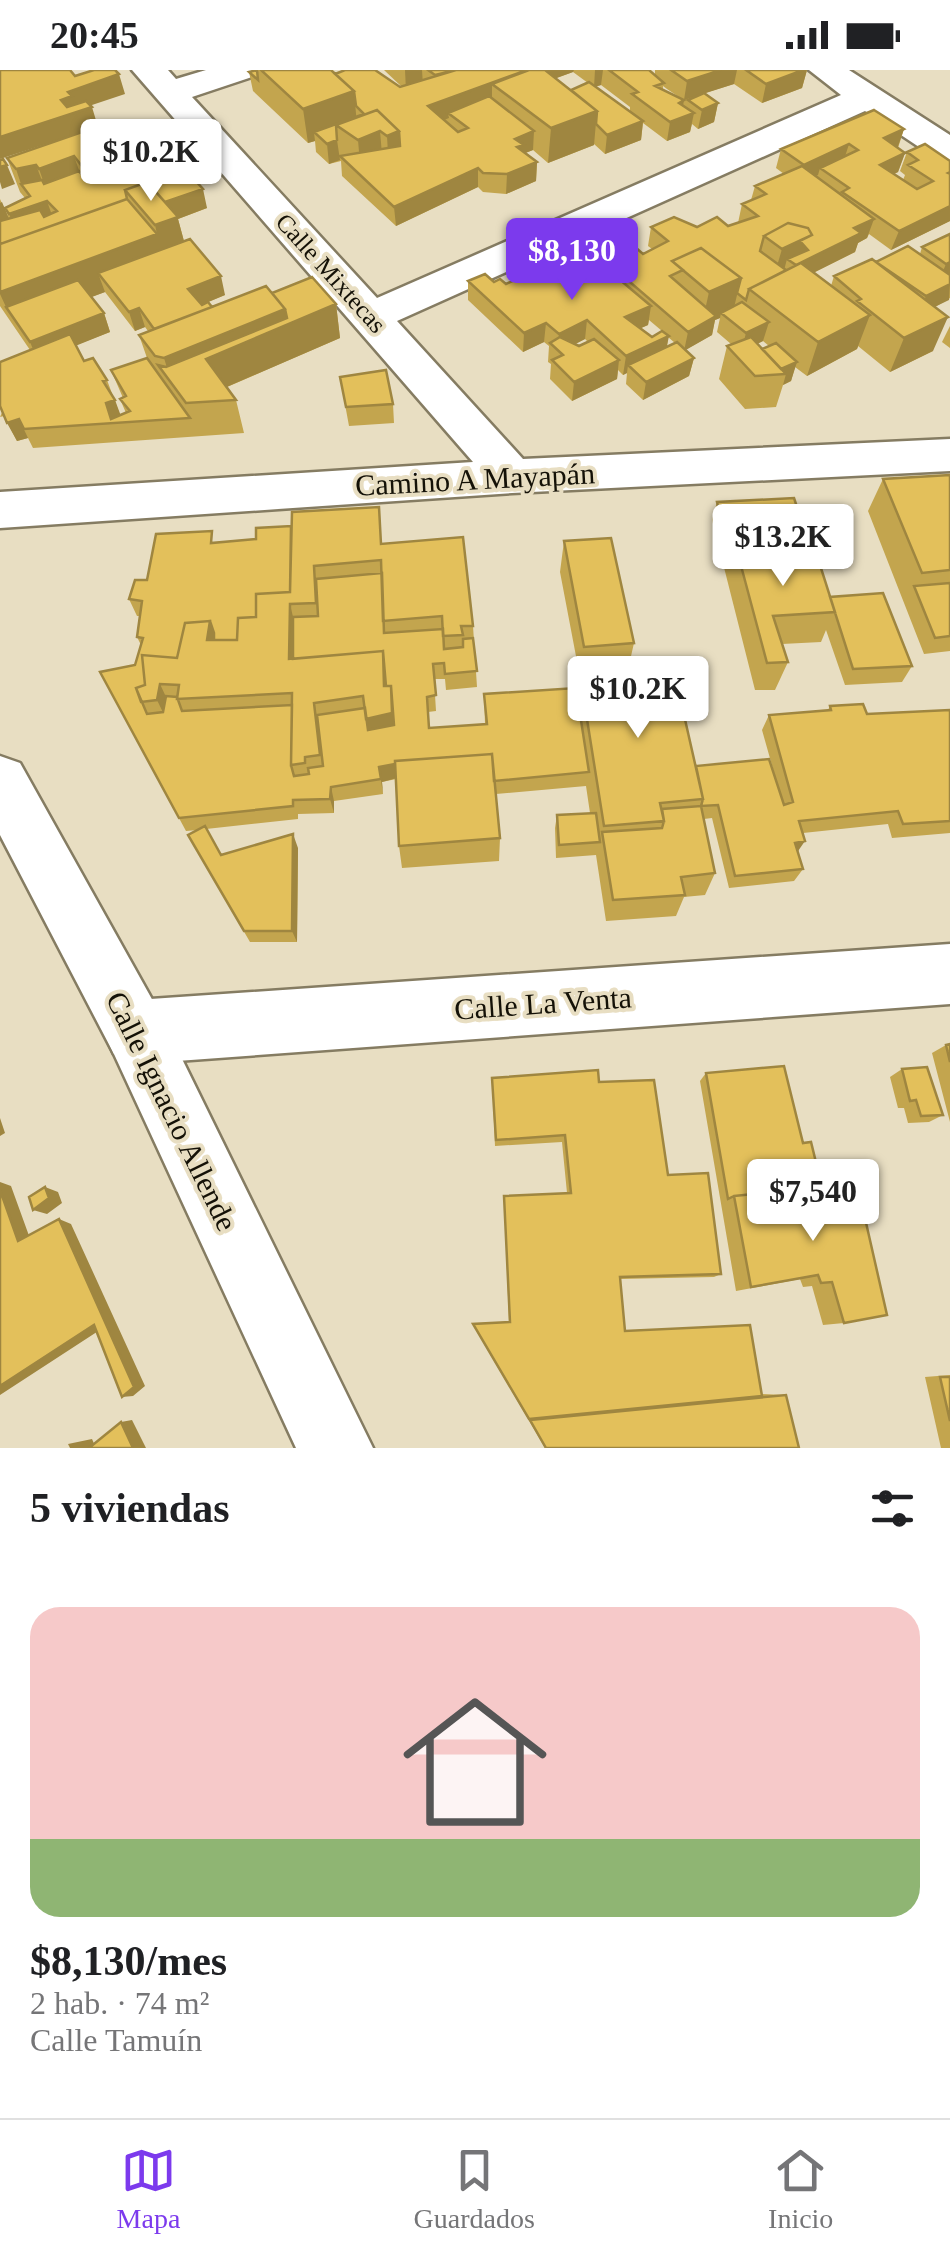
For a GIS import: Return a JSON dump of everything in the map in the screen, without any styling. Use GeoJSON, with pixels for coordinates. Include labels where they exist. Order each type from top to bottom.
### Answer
{"type":"FeatureCollection","features":[{"type":"Feature","properties":{"kind":"street"},"geometry":{"type":"LineString","coordinates":[[159,81],[240,70]]}},
{"type":"Feature","properties":{"kind":"street"},"geometry":{"type":"LineString","coordinates":[[826,70],[950,151]]}},
{"type":"Feature","properties":{"kind":"street","name":"Calle Mixtecas"},"geometry":{"type":"LineString","coordinates":[[159,81],[512,476]]}},
{"type":"Feature","properties":{"kind":"street"},"geometry":{"type":"LineString","coordinates":[[370,317],[868,97]]}},
{"type":"Feature","properties":{"kind":"street","name":"Camino A Mayapán"},"geometry":{"type":"LineString","coordinates":[[0,510],[512,476],[950,455]]}},
{"type":"Feature","properties":{"kind":"street","name":"Calle Ignacio Allende"},"geometry":{"type":"LineString","coordinates":[[0,780],[136,1032],[336,1448]]}},
{"type":"Feature","properties":{"kind":"street","name":"Calle La Venta"},"geometry":{"type":"LineString","coordinates":[[136,1032],[950,974]]}},
{"type":"Feature","properties":{"kind":"building"},"geometry":{"type":"Polygon","coordinates":[[[0,70],[70,70],[75,76],[94,70],[115,70],[119,74],[68,92],[72,96],[61,100],[67,107],[86,101],[92,107],[0,137],[0,70]]]}},
{"type":"Feature","properties":{"kind":"building"},"geometry":{"type":"Polygon","coordinates":[[[261,70],[331,70],[354,91],[303,109],[261,70]]]}},
{"type":"Feature","properties":{"kind":"building"},"geometry":{"type":"Polygon","coordinates":[[[375,70],[400,87],[456,70],[527,70],[428,106],[458,132],[468,128],[448,113],[489,96],[534,131],[515,139],[524,145],[517,147],[537,162],[507,174],[483,173],[478,168],[394,207],[340,156],[400,146],[399,131],[377,110],[336,125],[337,140],[327,144],[314,132],[364,114],[356,106],[354,91],[335,74],[375,70]]]}},
{"type":"Feature","properties":{"kind":"building"},"geometry":{"type":"Polygon","coordinates":[[[428,70],[456,70],[435,75],[428,70]]]}},
{"type":"Feature","properties":{"kind":"building"},"geometry":{"type":"Polygon","coordinates":[[[529,70],[545,70],[597,111],[551,128],[492,84],[529,70]]]}},
{"type":"Feature","properties":{"kind":"building"},"geometry":{"type":"Polygon","coordinates":[[[609,70],[649,70],[664,83],[655,86],[684,100],[679,103],[694,113],[670,122],[632,94],[638,92],[609,70]]]}},
{"type":"Feature","properties":{"kind":"building"},"geometry":{"type":"Polygon","coordinates":[[[671,70],[721,70],[687,81],[671,70]]]}},
{"type":"Feature","properties":{"kind":"building"},"geometry":{"type":"Polygon","coordinates":[[[746,70],[803,70],[766,84],[746,70]]]}},
{"type":"Feature","properties":{"kind":"building"},"geometry":{"type":"Polygon","coordinates":[[[589,82],[643,121],[607,135],[596,124],[597,111],[571,90],[589,82]]]}},
{"type":"Feature","properties":{"kind":"building"},"geometry":{"type":"Polygon","coordinates":[[[704,93],[718,103],[702,110],[688,100],[704,93]]]}},
{"type":"Feature","properties":{"kind":"building"},"geometry":{"type":"Polygon","coordinates":[[[377,110],[399,131],[387,136],[380,131],[358,140],[336,125],[377,110]]]}},
{"type":"Feature","properties":{"kind":"building"},"geometry":{"type":"Polygon","coordinates":[[[874,110],[904,129],[884,138],[905,153],[880,165],[917,189],[933,181],[908,165],[918,160],[907,152],[925,144],[950,161],[950,206],[899,231],[842,192],[849,188],[820,168],[858,150],[849,144],[804,165],[781,149],[874,110]]]}},
{"type":"Feature","properties":{"kind":"building"},"geometry":{"type":"Polygon","coordinates":[[[161,121],[188,152],[174,157],[203,189],[165,202],[147,182],[125,190],[127,199],[0,244],[0,221],[40,210],[44,217],[57,211],[47,201],[9,214],[5,208],[30,196],[21,184],[42,180],[44,184],[79,171],[86,180],[132,163],[119,136],[161,121]]]}},
{"type":"Feature","properties":{"kind":"building"},"geometry":{"type":"Polygon","coordinates":[[[108,123],[128,148],[81,165],[74,156],[39,169],[36,165],[16,169],[7,158],[108,123]]]}},
{"type":"Feature","properties":{"kind":"building"},"geometry":{"type":"Polygon","coordinates":[[[802,166],[874,219],[854,228],[861,233],[796,265],[787,259],[808,250],[800,241],[812,235],[808,228],[788,223],[764,236],[760,251],[786,270],[749,289],[746,300],[737,293],[741,278],[701,248],[672,261],[683,270],[670,276],[716,316],[688,332],[595,252],[626,239],[643,254],[668,241],[651,227],[674,217],[697,227],[717,217],[728,226],[758,216],[742,204],[766,194],[755,186],[802,166]]]}},
{"type":"Feature","properties":{"kind":"building"},"geometry":{"type":"Polygon","coordinates":[[[147,182],[178,217],[155,225],[125,190],[147,182]]]}},
{"type":"Feature","properties":{"kind":"building"},"geometry":{"type":"Polygon","coordinates":[[[127,199],[157,234],[0,292],[0,244],[127,199]]]}},
{"type":"Feature","properties":{"kind":"building"},"geometry":{"type":"Polygon","coordinates":[[[788,223],[808,228],[812,235],[782,249],[764,236],[788,223]]]}},
{"type":"Feature","properties":{"kind":"building"},"geometry":{"type":"Polygon","coordinates":[[[950,234],[950,262],[946,264],[922,247],[950,234]]]}},
{"type":"Feature","properties":{"kind":"building"},"geometry":{"type":"Polygon","coordinates":[[[190,239],[221,276],[188,289],[202,305],[208,302],[212,307],[154,329],[139,308],[129,312],[98,273],[190,239]]]}},
{"type":"Feature","properties":{"kind":"building"},"geometry":{"type":"Polygon","coordinates":[[[908,246],[950,275],[950,284],[926,296],[876,262],[908,246]]]}},
{"type":"Feature","properties":{"kind":"building"},"geometry":{"type":"Polygon","coordinates":[[[701,248],[741,278],[709,292],[672,261],[701,248]]]}},
{"type":"Feature","properties":{"kind":"building"},"geometry":{"type":"Polygon","coordinates":[[[594,258],[651,306],[625,317],[652,337],[662,331],[669,336],[626,356],[587,320],[559,334],[546,323],[524,333],[468,281],[485,274],[494,282],[500,279],[506,284],[533,271],[540,277],[594,258]]]}},
{"type":"Feature","properties":{"kind":"building"},"geometry":{"type":"Polygon","coordinates":[[[872,259],[948,317],[904,338],[857,301],[861,299],[834,276],[872,259]]]}},
{"type":"Feature","properties":{"kind":"building"},"geometry":{"type":"Polygon","coordinates":[[[801,263],[870,315],[818,342],[749,289],[801,263]]]}},
{"type":"Feature","properties":{"kind":"building"},"geometry":{"type":"Polygon","coordinates":[[[312,277],[336,304],[206,359],[236,400],[186,403],[158,365],[166,367],[287,318],[272,293],[312,277]]]}},
{"type":"Feature","properties":{"kind":"building"},"geometry":{"type":"Polygon","coordinates":[[[78,280],[104,313],[30,342],[6,307],[78,280]]]}},
{"type":"Feature","properties":{"kind":"building"},"geometry":{"type":"Polygon","coordinates":[[[266,286],[285,309],[164,358],[155,356],[139,335],[266,286]]]}},
{"type":"Feature","properties":{"kind":"building"},"geometry":{"type":"Polygon","coordinates":[[[742,302],[769,322],[746,333],[721,313],[742,302]]]}},
{"type":"Feature","properties":{"kind":"building"},"geometry":{"type":"Polygon","coordinates":[[[70,334],[84,361],[93,358],[107,380],[103,381],[115,400],[106,403],[111,419],[130,411],[120,399],[126,396],[111,370],[147,358],[190,418],[24,429],[19,419],[7,423],[0,406],[0,362],[70,334]]]}},
{"type":"Feature","properties":{"kind":"building"},"geometry":{"type":"Polygon","coordinates":[[[560,337],[579,346],[594,339],[619,360],[574,382],[552,360],[563,355],[550,343],[560,337]]]}},
{"type":"Feature","properties":{"kind":"building"},"geometry":{"type":"Polygon","coordinates":[[[751,337],[786,374],[755,376],[727,346],[751,337]]]}},
{"type":"Feature","properties":{"kind":"building"},"geometry":{"type":"Polygon","coordinates":[[[677,342],[694,358],[646,382],[628,365],[677,342]]]}},
{"type":"Feature","properties":{"kind":"building"},"geometry":{"type":"Polygon","coordinates":[[[776,343],[797,362],[781,369],[762,349],[776,343]]]}},
{"type":"Feature","properties":{"kind":"building"},"geometry":{"type":"Polygon","coordinates":[[[386,370],[393,404],[346,407],[340,377],[386,370]]]}},
{"type":"Feature","properties":{"kind":"building"},"geometry":{"type":"Polygon","coordinates":[[[950,475],[950,570],[922,573],[883,479],[950,475]]]}},
{"type":"Feature","properties":{"kind":"building"},"geometry":{"type":"Polygon","coordinates":[[[794,498],[809,543],[736,547],[732,560],[717,502],[794,498]]]}},
{"type":"Feature","properties":{"kind":"building"},"geometry":{"type":"Polygon","coordinates":[[[379,507],[381,544],[463,537],[473,626],[461,626],[463,635],[443,636],[442,616],[383,621],[381,560],[314,566],[316,603],[290,604],[289,659],[383,651],[384,686],[391,686],[392,713],[366,719],[363,696],[314,703],[320,755],[291,765],[292,693],[177,699],[179,685],[160,684],[157,700],[141,702],[136,688],[145,685],[142,655],[177,658],[185,623],[210,621],[207,640],[237,640],[238,618],[256,617],[256,594],[290,592],[292,512],[379,507]]]}},
{"type":"Feature","properties":{"kind":"building"},"geometry":{"type":"Polygon","coordinates":[[[291,526],[290,592],[256,594],[256,617],[238,618],[237,640],[214,640],[210,621],[185,623],[177,658],[142,655],[145,685],[136,688],[147,714],[163,712],[166,696],[177,697],[182,711],[292,705],[294,776],[323,766],[317,715],[365,708],[368,730],[394,725],[383,651],[293,659],[293,617],[318,616],[316,579],[382,573],[384,633],[443,629],[444,649],[463,647],[463,639],[473,638],[477,671],[445,674],[444,663],[433,664],[436,695],[427,697],[429,728],[487,724],[484,694],[576,688],[589,772],[494,781],[492,754],[395,761],[379,767],[381,779],[331,787],[330,799],[293,800],[293,806],[179,818],[100,672],[135,665],[143,638],[137,637],[142,601],[129,599],[135,580],[147,580],[156,534],[212,531],[211,543],[256,539],[256,528],[291,526]]]}},
{"type":"Feature","properties":{"kind":"building"},"geometry":{"type":"Polygon","coordinates":[[[611,538],[634,643],[584,647],[564,541],[611,538]]]}},
{"type":"Feature","properties":{"kind":"building"},"geometry":{"type":"Polygon","coordinates":[[[813,543],[835,612],[773,616],[788,662],[767,663],[736,547],[813,543]]]}},
{"type":"Feature","properties":{"kind":"building"},"geometry":{"type":"Polygon","coordinates":[[[950,583],[950,636],[935,638],[914,586],[950,583]]]}},
{"type":"Feature","properties":{"kind":"building"},"geometry":{"type":"Polygon","coordinates":[[[883,593],[912,666],[853,669],[830,597],[883,593]]]}},
{"type":"Feature","properties":{"kind":"building"},"geometry":{"type":"Polygon","coordinates":[[[672,662],[703,799],[660,803],[664,821],[604,826],[579,669],[672,662]]]}},
{"type":"Feature","properties":{"kind":"building"},"geometry":{"type":"Polygon","coordinates":[[[863,704],[867,714],[950,710],[950,821],[903,824],[898,811],[799,821],[805,841],[795,843],[803,869],[735,876],[718,805],[701,806],[696,766],[769,759],[784,805],[793,802],[769,715],[863,704]]]}},
{"type":"Feature","properties":{"kind":"building"},"geometry":{"type":"Polygon","coordinates":[[[492,754],[500,838],[399,846],[395,761],[492,754]]]}},
{"type":"Feature","properties":{"kind":"building"},"geometry":{"type":"Polygon","coordinates":[[[701,806],[715,873],[681,877],[685,895],[613,900],[602,832],[662,828],[662,809],[701,806]]]}},
{"type":"Feature","properties":{"kind":"building"},"geometry":{"type":"Polygon","coordinates":[[[596,813],[600,842],[559,845],[557,815],[596,813]]]}},
{"type":"Feature","properties":{"kind":"building"},"geometry":{"type":"Polygon","coordinates":[[[205,826],[221,855],[293,834],[292,931],[244,931],[188,835],[205,826]]]}},
{"type":"Feature","properties":{"kind":"building"},"geometry":{"type":"Polygon","coordinates":[[[784,1066],[803,1143],[811,1142],[822,1187],[728,1199],[706,1073],[784,1066]]]}},
{"type":"Feature","properties":{"kind":"building"},"geometry":{"type":"Polygon","coordinates":[[[927,1067],[943,1115],[921,1116],[916,1100],[910,1101],[902,1069],[927,1067]]]}},
{"type":"Feature","properties":{"kind":"building"},"geometry":{"type":"Polygon","coordinates":[[[598,1070],[599,1082],[654,1080],[668,1175],[708,1173],[721,1274],[620,1277],[625,1331],[750,1325],[762,1396],[529,1419],[473,1324],[510,1322],[504,1196],[571,1193],[565,1135],[496,1140],[492,1078],[598,1070]]]}},
{"type":"Feature","properties":{"kind":"building"},"geometry":{"type":"Polygon","coordinates":[[[857,1183],[887,1315],[844,1323],[832,1282],[821,1283],[818,1275],[751,1287],[734,1196],[857,1183]]]}},
{"type":"Feature","properties":{"kind":"building"},"geometry":{"type":"Polygon","coordinates":[[[45,1187],[49,1198],[33,1210],[29,1197],[45,1187]]]}},
{"type":"Feature","properties":{"kind":"building"},"geometry":{"type":"Polygon","coordinates":[[[0,1190],[18,1241],[59,1219],[134,1387],[122,1397],[94,1325],[0,1386],[0,1190]]]}},
{"type":"Feature","properties":{"kind":"building"},"geometry":{"type":"Polygon","coordinates":[[[940,1377],[950,1377],[950,1421],[940,1377]]]}},
{"type":"Feature","properties":{"kind":"building"},"geometry":{"type":"Polygon","coordinates":[[[786,1395],[799,1448],[546,1448],[530,1420],[786,1395]]]}},
{"type":"Feature","properties":{"kind":"building"},"geometry":{"type":"Polygon","coordinates":[[[121,1422],[133,1448],[89,1448],[121,1422]]]}}]}
